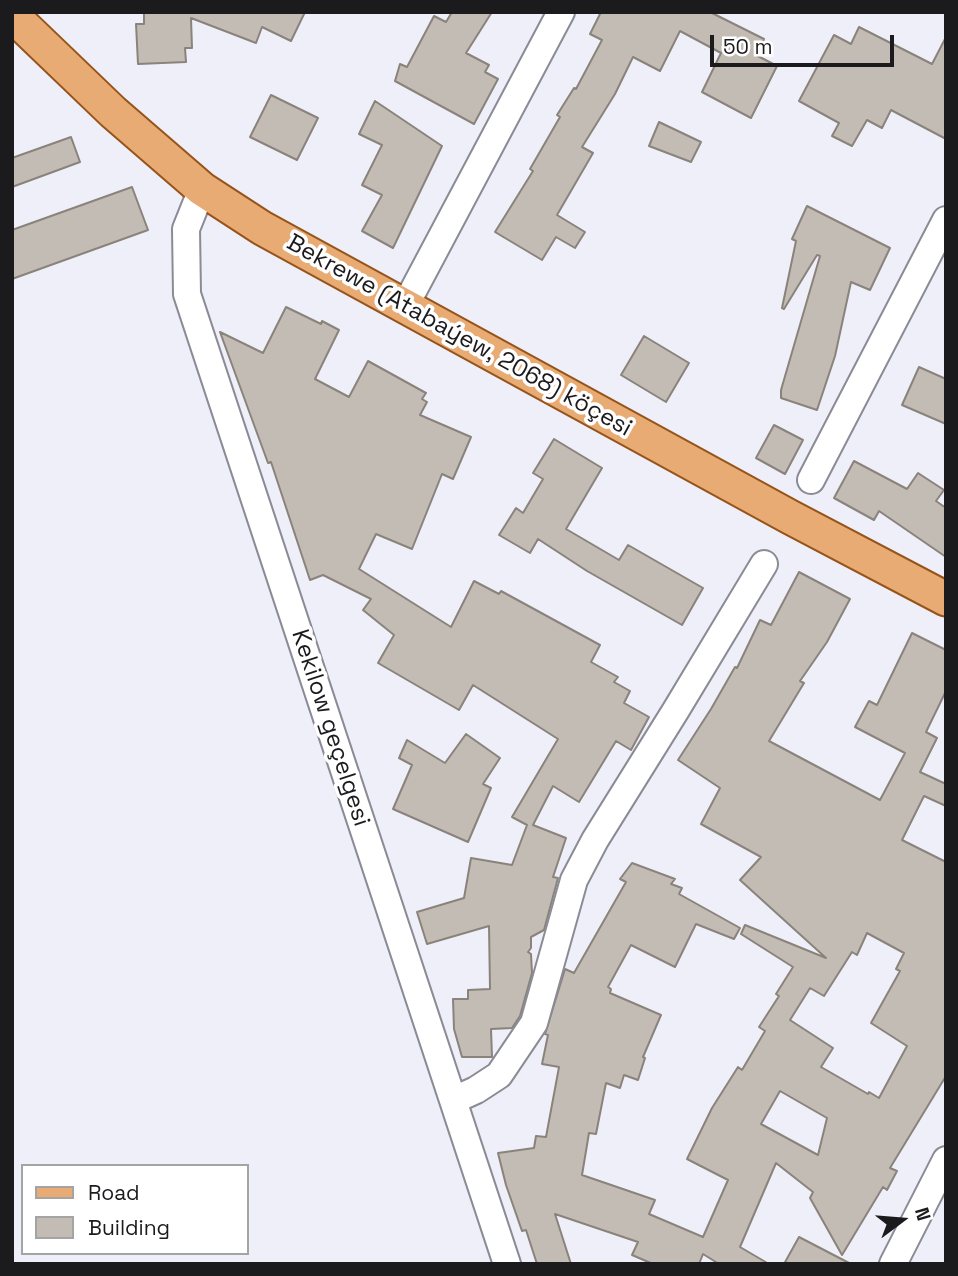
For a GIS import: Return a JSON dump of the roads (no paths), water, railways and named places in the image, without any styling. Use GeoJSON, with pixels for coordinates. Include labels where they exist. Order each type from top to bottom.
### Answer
{"type":"FeatureCollection","features":[{"type":"Feature","properties":{"kind":"main road","name":"Bekrewe (Atabaýew, 2068) köçesi"},"geometry":{"type":"LineString","coordinates":[[12,15],[113,112],[202,189],[262,228],[790,517],[946,599]]}},
{"type":"Feature","properties":{"kind":"street"},"geometry":{"type":"LineString","coordinates":[[405,306],[561,12]]}},
{"type":"Feature","properties":{"kind":"street","name":"Kekilow geçelgesi"},"geometry":{"type":"LineString","coordinates":[[202,189],[186,229],[187,294],[507,1264]]}},
{"type":"Feature","properties":{"kind":"street"},"geometry":{"type":"LineString","coordinates":[[811,480],[946,220]]}},
{"type":"Feature","properties":{"kind":"street"},"geometry":{"type":"LineString","coordinates":[[454,1100],[499,1075],[534,1023],[574,880],[595,840],[764,564]]}},
{"type":"Feature","properties":{"kind":"street"},"geometry":{"type":"LineString","coordinates":[[893,1264],[946,1160]]}}]}
